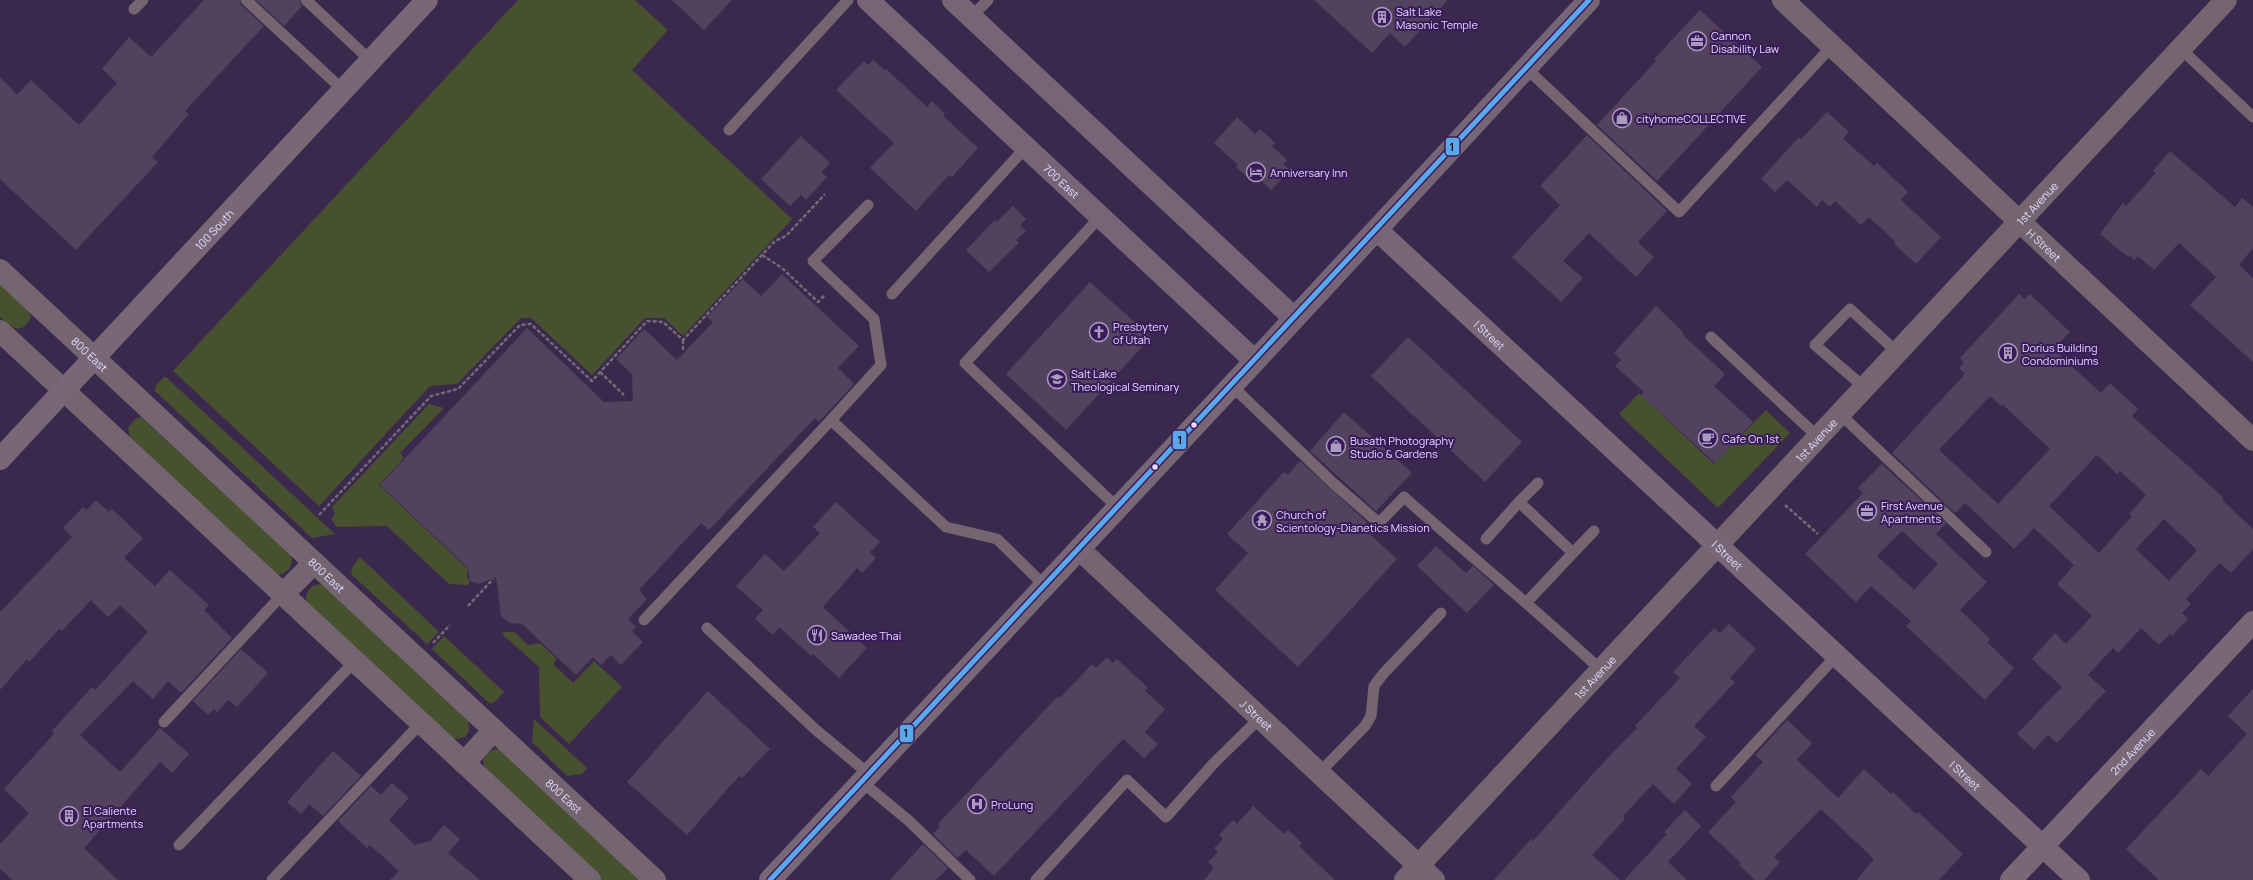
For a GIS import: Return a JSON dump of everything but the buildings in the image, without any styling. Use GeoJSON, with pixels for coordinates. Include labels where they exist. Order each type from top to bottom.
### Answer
{"type":"FeatureCollection","features":[{"type":"Feature","properties":{"kind":"main road","name":"100 South"},"geometry":{"type":"LineString","coordinates":[[0,459],[427,0]]}},
{"type":"Feature","properties":{"kind":"main road","name":"700 East"},"geometry":{"type":"LineString","coordinates":[[868,0],[1255,361]]}},
{"type":"Feature","properties":{"kind":"main road"},"geometry":{"type":"LineString","coordinates":[[953,0],[1294,318]]}},
{"type":"Feature","properties":{"kind":"main road"},"geometry":{"type":"LineString","coordinates":[[778,877],[866,778],[1377,230],[1589,0]]}},
{"type":"Feature","properties":{"kind":"main road","name":"I Street"},"geometry":{"type":"LineString","coordinates":[[1377,230],[2079,880]]}},
{"type":"Feature","properties":{"kind":"main road","name":"2nd Avenue"},"geometry":{"type":"LineString","coordinates":[[2011,880],[2253,622]]}},
{"type":"Feature","properties":{"kind":"street","name":"H Street"},"geometry":{"type":"LineString","coordinates":[[1783,0],[2253,440]]}},
{"type":"Feature","properties":{"kind":"street","name":"1st Avenue"},"geometry":{"type":"LineString","coordinates":[[1419,875],[1602,671],[1718,545],[2226,0]]}},
{"type":"Feature","properties":{"kind":"street","name":"800 East"},"geometry":{"type":"LineString","coordinates":[[0,270],[655,880]]}},
{"type":"Feature","properties":{"kind":"street"},"geometry":{"type":"LineString","coordinates":[[0,331],[590,880]]}},
{"type":"Feature","properties":{"kind":"street","name":"J Street"},"geometry":{"type":"LineString","coordinates":[[1079,549],[1319,773],[1419,875]]}},
{"type":"Feature","properties":{"kind":"street"},"geometry":{"type":"LineString","coordinates":[[283,594],[314,563]]}},
{"type":"Feature","properties":{"kind":"street"},"geometry":{"type":"LineString","coordinates":[[464,763],[494,730]]}},
{"type":"Feature","properties":{"kind":"lane"},"geometry":{"type":"LineString","coordinates":[[134,9],[143,0]]}},
{"type":"Feature","properties":{"kind":"lane"},"geometry":{"type":"LineString","coordinates":[[246,0],[343,90]]}},
{"type":"Feature","properties":{"kind":"lane"},"geometry":{"type":"LineString","coordinates":[[306,0],[371,61]]}},
{"type":"Feature","properties":{"kind":"lane"},"geometry":{"type":"LineString","coordinates":[[729,130],[848,0]]}},
{"type":"Feature","properties":{"kind":"lane"},"geometry":{"type":"LineString","coordinates":[[971,17],[988,0]]}},
{"type":"Feature","properties":{"kind":"lane"},"geometry":{"type":"LineString","coordinates":[[1526,68],[1679,212],[1832,46]]}},
{"type":"Feature","properties":{"kind":"lane"},"geometry":{"type":"LineString","coordinates":[[2181,49],[2253,117]]}},
{"type":"Feature","properties":{"kind":"lane"},"geometry":{"type":"LineString","coordinates":[[892,294],[1026,147]]}},
{"type":"Feature","properties":{"kind":"lane"},"geometry":{"type":"LineString","coordinates":[[644,620],[882,365],[874,319],[813,262],[868,205]]}},
{"type":"Feature","properties":{"kind":"lane"},"geometry":{"type":"LineString","coordinates":[[1100,217],[965,362],[1118,508]]}},
{"type":"Feature","properties":{"kind":"lane"},"geometry":{"type":"LineString","coordinates":[[1864,387],[1815,345],[1850,309],[1897,352]]}},
{"type":"Feature","properties":{"kind":"lane"},"geometry":{"type":"LineString","coordinates":[[1711,337],[1818,437]]}},
{"type":"Feature","properties":{"kind":"lane"},"geometry":{"type":"LineString","coordinates":[[1232,386],[1333,483],[1379,523],[1404,497],[1526,604],[1542,615],[1602,671]]}},
{"type":"Feature","properties":{"kind":"lane"},"geometry":{"type":"LineString","coordinates":[[1840,414],[1986,552]]}},
{"type":"Feature","properties":{"kind":"lane"},"geometry":{"type":"LineString","coordinates":[[831,420],[946,527],[997,539],[1045,586]]}},
{"type":"Feature","properties":{"kind":"lane"},"geometry":{"type":"LineString","coordinates":[[1486,539],[1538,483]]}},
{"type":"Feature","properties":{"kind":"lane"},"geometry":{"type":"LineString","coordinates":[[1519,502],[1573,553]]}},
{"type":"Feature","properties":{"kind":"lane"},"geometry":{"type":"LineString","coordinates":[[1526,604],[1594,530]]}},
{"type":"Feature","properties":{"kind":"lane"},"geometry":{"type":"LineString","coordinates":[[164,722],[283,594]]}},
{"type":"Feature","properties":{"kind":"lane"},"geometry":{"type":"LineString","coordinates":[[1319,773],[1365,726],[1371,716],[1374,686],[1383,674],[1441,613]]}},
{"type":"Feature","properties":{"kind":"lane"},"geometry":{"type":"LineString","coordinates":[[707,628],[816,730],[970,880]]}},
{"type":"Feature","properties":{"kind":"lane"},"geometry":{"type":"LineString","coordinates":[[1716,786],[1837,655]]}},
{"type":"Feature","properties":{"kind":"lane"},"geometry":{"type":"LineString","coordinates":[[179,845],[354,661]]}},
{"type":"Feature","properties":{"kind":"lane"},"geometry":{"type":"LineString","coordinates":[[1036,880],[1127,780],[1166,817],[1213,764],[1260,718]]}},
{"type":"Feature","properties":{"kind":"lane"},"geometry":{"type":"LineString","coordinates":[[272,880],[421,723]]}},
{"type":"Feature","properties":{"kind":"path"},"geometry":{"type":"LineString","coordinates":[[683,350],[683,340],[775,241],[786,236],[825,194]]}},
{"type":"Feature","properties":{"kind":"path"},"geometry":{"type":"LineString","coordinates":[[762,255],[782,268],[818,302],[825,294]]}},
{"type":"Feature","properties":{"kind":"path"},"geometry":{"type":"LineString","coordinates":[[319,515],[431,396],[458,389],[520,324],[531,324],[592,380],[647,321],[663,322],[683,340]]}},
{"type":"Feature","properties":{"kind":"path"},"geometry":{"type":"LineString","coordinates":[[600,372],[624,395]]}},
{"type":"Feature","properties":{"kind":"path"},"geometry":{"type":"LineString","coordinates":[[1784,504],[1818,534]]}},
{"type":"Feature","properties":{"kind":"path"},"geometry":{"type":"LineString","coordinates":[[468,606],[493,579]]}},
{"type":"Feature","properties":{"kind":"path"},"geometry":{"type":"LineString","coordinates":[[432,645],[450,626]]}},
{"type":"Feature","properties":{"kind":"green space"},"geometry":{"type":"Polygon","coordinates":[[[518,0],[635,0],[668,30],[632,70],[792,219],[683,336],[664,318],[645,318],[592,375],[531,318],[521,318],[457,384],[430,386],[319,506],[173,371],[518,0]]]}},
{"type":"Feature","properties":{"kind":"green space"},"geometry":{"type":"Polygon","coordinates":[[[0,282],[29,311],[31,317],[24,327],[13,327],[0,317],[0,282]]]}},
{"type":"Feature","properties":{"kind":"green space"},"geometry":{"type":"Polygon","coordinates":[[[164,377],[166,377],[335,534],[312,538],[155,391],[156,385],[164,377]]]}},
{"type":"Feature","properties":{"kind":"green space"},"geometry":{"type":"Polygon","coordinates":[[[1639,393],[1714,464],[1766,410],[1790,433],[1718,508],[1619,414],[1639,393]]]}},
{"type":"Feature","properties":{"kind":"green space"},"geometry":{"type":"Polygon","coordinates":[[[429,404],[444,408],[400,453],[404,458],[379,485],[468,569],[467,577],[470,582],[467,585],[449,584],[387,526],[337,527],[331,519],[335,514],[332,507],[429,404]]]}},
{"type":"Feature","properties":{"kind":"green space"},"geometry":{"type":"Polygon","coordinates":[[[141,417],[290,553],[292,560],[288,570],[278,575],[130,438],[128,428],[135,419],[141,417]]]}},
{"type":"Feature","properties":{"kind":"green space"},"geometry":{"type":"Polygon","coordinates":[[[360,557],[439,632],[427,644],[351,574],[353,566],[360,557]]]}},
{"type":"Feature","properties":{"kind":"green space"},"geometry":{"type":"Polygon","coordinates":[[[320,584],[327,587],[468,719],[469,731],[465,737],[456,739],[450,736],[306,602],[307,592],[311,587],[320,584]]]}},
{"type":"Feature","properties":{"kind":"green space"},"geometry":{"type":"Polygon","coordinates":[[[504,632],[515,632],[528,645],[540,643],[557,659],[553,664],[573,683],[594,661],[622,687],[569,744],[540,717],[539,667],[502,634],[504,632]]]}},
{"type":"Feature","properties":{"kind":"green space"},"geometry":{"type":"Polygon","coordinates":[[[444,636],[504,692],[496,701],[490,704],[432,649],[444,636]]]}},
{"type":"Feature","properties":{"kind":"green space"},"geometry":{"type":"Polygon","coordinates":[[[534,719],[587,768],[582,774],[567,776],[532,742],[534,719]]]}},
{"type":"Feature","properties":{"kind":"green space"},"geometry":{"type":"Polygon","coordinates":[[[495,749],[501,750],[642,880],[602,880],[486,772],[483,761],[486,754],[495,749]]]}},
{"type":"Feature","properties":{"kind":"transit line","name":"1"},"geometry":{"type":"LineString","coordinates":[[770,880],[1589,0]]}},
{"type":"Feature","properties":{"kind":"place","name":"Salt Lake Masonic Temple"},"geometry":{"type":"Point","coordinates":[1382,17]}},
{"type":"Feature","properties":{"kind":"place","name":"Cannon Disability Law"},"geometry":{"type":"Point","coordinates":[1697,41]}},
{"type":"Feature","properties":{"kind":"place","name":"cityhomeCOLLECTIVE"},"geometry":{"type":"Point","coordinates":[1622,118]}},
{"type":"Feature","properties":{"kind":"place","name":"Anniversary Inn"},"geometry":{"type":"Point","coordinates":[1256,172]}},
{"type":"Feature","properties":{"kind":"place","name":"Presbytery of Utah"},"geometry":{"type":"Point","coordinates":[1099,332]}},
{"type":"Feature","properties":{"kind":"place","name":"Dorius Building Condominiums"},"geometry":{"type":"Point","coordinates":[2008,353]}},
{"type":"Feature","properties":{"kind":"place","name":"Salt Lake Theological Seminary"},"geometry":{"type":"Point","coordinates":[1057,379]}},
{"type":"Feature","properties":{"kind":"place","name":"Cafe On 1st"},"geometry":{"type":"Point","coordinates":[1708,438]}},
{"type":"Feature","properties":{"kind":"place","name":"Busath Photography Studio & Gardens"},"geometry":{"type":"Point","coordinates":[1336,446]}},
{"type":"Feature","properties":{"kind":"place","name":"First Avenue Apartments"},"geometry":{"type":"Point","coordinates":[1867,511]}},
{"type":"Feature","properties":{"kind":"place","name":"Church of Scientology-Dianetics Mission"},"geometry":{"type":"Point","coordinates":[1262,520]}},
{"type":"Feature","properties":{"kind":"place","name":"Sawadee Thai"},"geometry":{"type":"Point","coordinates":[817,635]}},
{"type":"Feature","properties":{"kind":"place","name":"ProLung"},"geometry":{"type":"Point","coordinates":[977,804]}},
{"type":"Feature","properties":{"kind":"place","name":"El Caliente Apartments"},"geometry":{"type":"Point","coordinates":[69,816]}}]}
